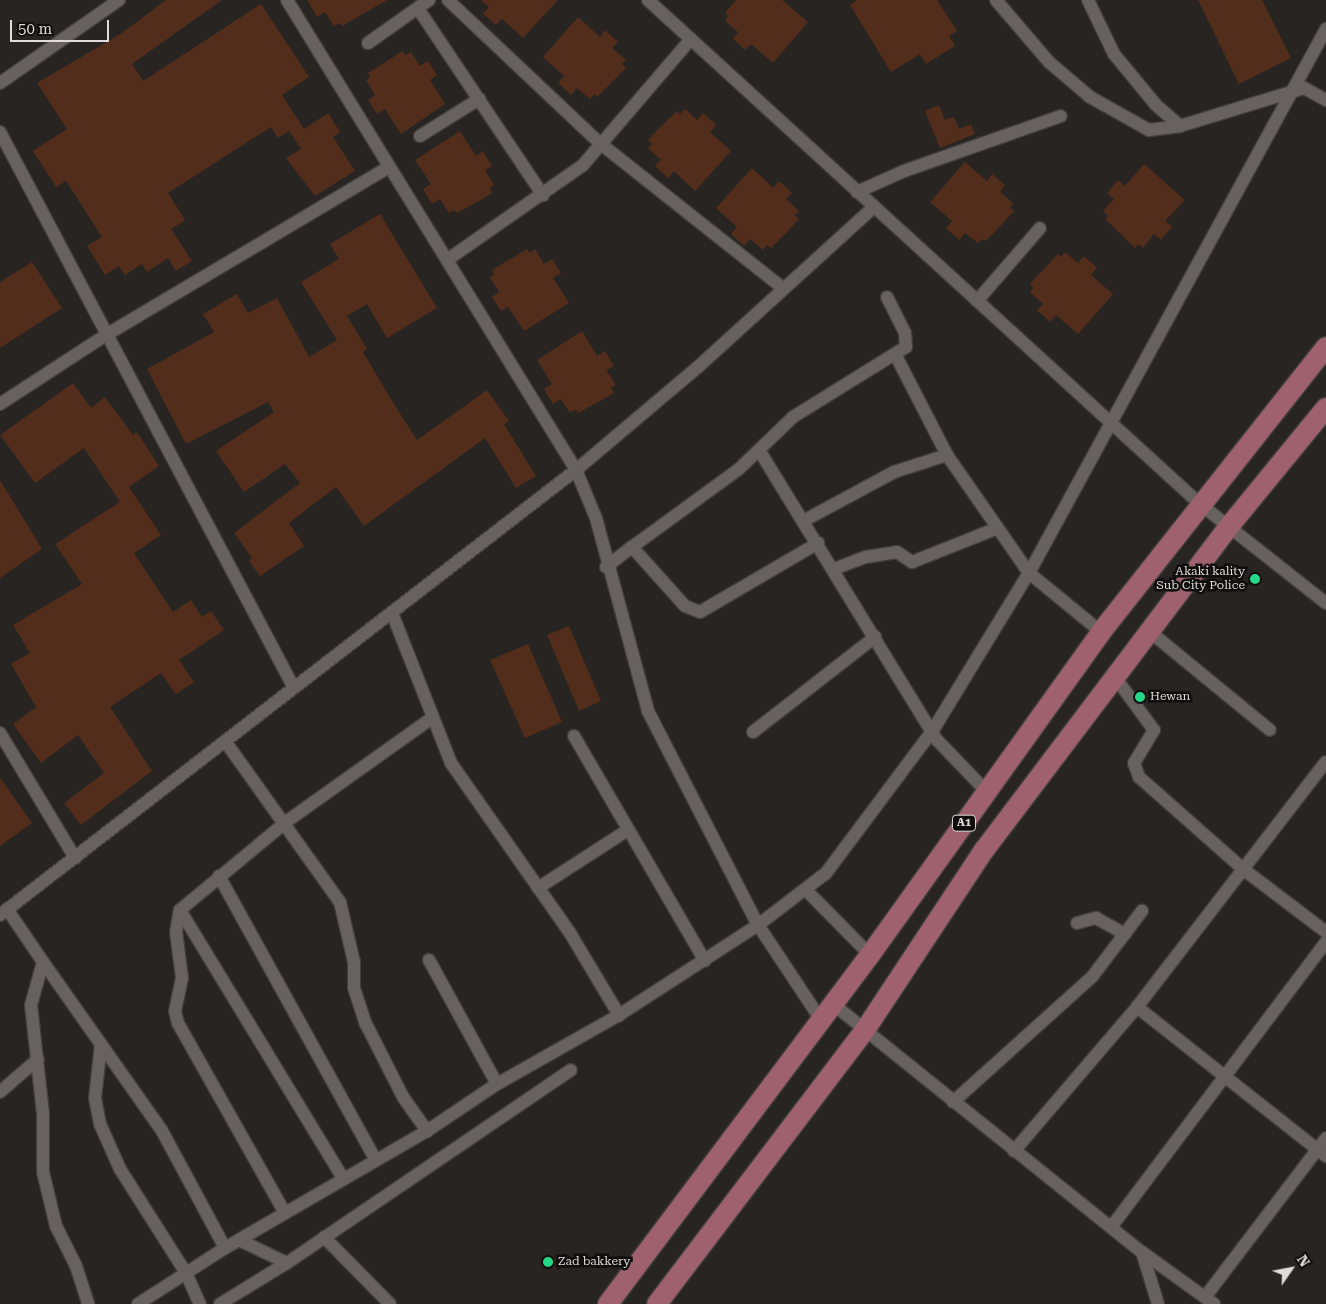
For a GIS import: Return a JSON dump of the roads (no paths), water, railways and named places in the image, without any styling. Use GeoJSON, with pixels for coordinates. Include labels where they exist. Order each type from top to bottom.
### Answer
{"type":"FeatureCollection","features":[{"type":"Feature","properties":{"kind":"main road","name":"A1"},"geometry":{"type":"LineString","coordinates":[[608,1304],[870,955],[1102,632],[1200,504],[1326,347]]}},
{"type":"Feature","properties":{"kind":"main road","name":"A1"},"geometry":{"type":"LineString","coordinates":[[657,1304],[865,1030],[985,849],[1231,524],[1326,408]]}},
{"type":"Feature","properties":{"kind":"street"},"geometry":{"type":"LineString","coordinates":[[0,83],[119,0]]}},
{"type":"Feature","properties":{"kind":"street"},"geometry":{"type":"LineString","coordinates":[[287,0],[576,470],[596,518],[606,567],[644,704],[758,925],[827,1012],[865,1030],[1014,1151],[1112,1226],[1142,1252],[1210,1301],[1322,1153],[1326,1138]]}},
{"type":"Feature","properties":{"kind":"street"},"geometry":{"type":"LineString","coordinates":[[368,44],[419,10],[430,0]]}},
{"type":"Feature","properties":{"kind":"street"},"geometry":{"type":"LineString","coordinates":[[448,0],[600,144],[783,288]]}},
{"type":"Feature","properties":{"kind":"street"},"geometry":{"type":"LineString","coordinates":[[648,0],[977,301],[1114,423],[1200,504],[1231,524],[1326,603]]}},
{"type":"Feature","properties":{"kind":"street"},"geometry":{"type":"LineString","coordinates":[[996,0],[1049,62],[1090,98],[1149,130],[1180,126],[1304,88],[1326,100]]}},
{"type":"Feature","properties":{"kind":"street"},"geometry":{"type":"LineString","coordinates":[[1088,0],[1114,54],[1156,105],[1180,126]]}},
{"type":"Feature","properties":{"kind":"street"},"geometry":{"type":"LineString","coordinates":[[419,10],[543,195]]}},
{"type":"Feature","properties":{"kind":"street"},"geometry":{"type":"LineString","coordinates":[[138,1304],[225,1248],[375,1159],[427,1131],[497,1084],[619,1015],[705,961],[806,890],[836,862],[933,730],[1029,573],[1114,423],[1326,29]]}},
{"type":"Feature","properties":{"kind":"street"},"geometry":{"type":"LineString","coordinates":[[447,260],[543,195],[583,165],[691,39]]}},
{"type":"Feature","properties":{"kind":"street"},"geometry":{"type":"LineString","coordinates":[[420,136],[479,99]]}},
{"type":"Feature","properties":{"kind":"street"},"geometry":{"type":"LineString","coordinates":[[857,192],[904,171],[1061,116]]}},
{"type":"Feature","properties":{"kind":"street"},"geometry":{"type":"LineString","coordinates":[[0,132],[293,686]]}},
{"type":"Feature","properties":{"kind":"street"},"geometry":{"type":"LineString","coordinates":[[0,404],[106,335],[390,167]]}},
{"type":"Feature","properties":{"kind":"street"},"geometry":{"type":"LineString","coordinates":[[225,1248],[161,1130],[43,962],[4,912],[293,686],[576,470],[692,373],[874,207]]}},
{"type":"Feature","properties":{"kind":"street"},"geometry":{"type":"LineString","coordinates":[[977,301],[1040,228]]}},
{"type":"Feature","properties":{"kind":"street"},"geometry":{"type":"LineString","coordinates":[[606,567],[739,470],[793,417],[896,356],[908,341],[887,297]]}},
{"type":"Feature","properties":{"kind":"street"},"geometry":{"type":"LineString","coordinates":[[896,356],[947,454],[1029,573],[1102,632]]}},
{"type":"Feature","properties":{"kind":"street"},"geometry":{"type":"LineString","coordinates":[[759,450],[805,520],[933,730],[937,740],[986,791]]}},
{"type":"Feature","properties":{"kind":"street"},"geometry":{"type":"LineString","coordinates":[[805,520],[894,472],[947,454]]}},
{"type":"Feature","properties":{"kind":"street"},"geometry":{"type":"LineString","coordinates":[[834,569],[871,555],[897,552],[912,562],[998,528]]}},
{"type":"Feature","properties":{"kind":"street"},"geometry":{"type":"LineString","coordinates":[[632,547],[685,606],[700,612],[818,543]]}},
{"type":"Feature","properties":{"kind":"street"},"geometry":{"type":"LineString","coordinates":[[392,612],[432,718],[469,791],[538,888],[619,1015]]}},
{"type":"Feature","properties":{"kind":"street"},"geometry":{"type":"LineString","coordinates":[[1149,631],[1270,730]]}},
{"type":"Feature","properties":{"kind":"street"},"geometry":{"type":"LineString","coordinates":[[753,732],[876,637]]}},
{"type":"Feature","properties":{"kind":"street"},"geometry":{"type":"LineString","coordinates":[[1116,677],[1154,730],[1134,763],[1134,770],[1243,869],[1326,932]]}},
{"type":"Feature","properties":{"kind":"street"},"geometry":{"type":"LineString","coordinates":[[285,1213],[178,1023],[175,1011],[182,978],[176,932],[180,910],[286,822],[432,718]]}},
{"type":"Feature","properties":{"kind":"street"},"geometry":{"type":"LineString","coordinates":[[0,733],[75,858]]}},
{"type":"Feature","properties":{"kind":"street"},"geometry":{"type":"LineString","coordinates":[[574,736],[626,831],[705,961]]}},
{"type":"Feature","properties":{"kind":"street"},"geometry":{"type":"LineString","coordinates":[[225,741],[286,822],[340,902],[354,962],[354,988],[366,1024],[403,1098],[427,1131]]}},
{"type":"Feature","properties":{"kind":"street"},"geometry":{"type":"LineString","coordinates":[[1014,1151],[1137,1007],[1326,762]]}},
{"type":"Feature","properties":{"kind":"street"},"geometry":{"type":"LineString","coordinates":[[538,888],[626,831]]}},
{"type":"Feature","properties":{"kind":"street"},"geometry":{"type":"LineString","coordinates":[[219,876],[375,1159]]}},
{"type":"Feature","properties":{"kind":"street"},"geometry":{"type":"LineString","coordinates":[[806,890],[870,955]]}},
{"type":"Feature","properties":{"kind":"street"},"geometry":{"type":"LineString","coordinates":[[180,910],[343,1178]]}},
{"type":"Feature","properties":{"kind":"street"},"geometry":{"type":"LineString","coordinates":[[953,1102],[1087,981],[1142,911]]}},
{"type":"Feature","properties":{"kind":"street"},"geometry":{"type":"LineString","coordinates":[[1077,922],[1096,918],[1125,934]]}},
{"type":"Feature","properties":{"kind":"street"},"geometry":{"type":"LineString","coordinates":[[1112,1226],[1326,942]]}},
{"type":"Feature","properties":{"kind":"street"},"geometry":{"type":"LineString","coordinates":[[429,960],[497,1084]]}},
{"type":"Feature","properties":{"kind":"street"},"geometry":{"type":"LineString","coordinates":[[43,962],[31,1006],[38,1059],[47,1199],[88,1304]]}},
{"type":"Feature","properties":{"kind":"street"},"geometry":{"type":"LineString","coordinates":[[1137,1007],[1322,1153]]}},
{"type":"Feature","properties":{"kind":"street"},"geometry":{"type":"LineString","coordinates":[[101,1044],[95,1098],[100,1124],[125,1177],[186,1273],[200,1304]]}},
{"type":"Feature","properties":{"kind":"street"},"geometry":{"type":"LineString","coordinates":[[0,1092],[38,1059]]}},
{"type":"Feature","properties":{"kind":"street"},"geometry":{"type":"LineString","coordinates":[[220,1304],[287,1263],[571,1070]]}},
{"type":"Feature","properties":{"kind":"street"},"geometry":{"type":"LineString","coordinates":[[324,1237],[390,1304]]}},
{"type":"Feature","properties":{"kind":"street"},"geometry":{"type":"LineString","coordinates":[[239,1240],[287,1263]]}},
{"type":"Feature","properties":{"kind":"street"},"geometry":{"type":"LineString","coordinates":[[1142,1252],[1158,1304]]}},
{"type":"Feature","properties":{"kind":"place","name":"Akaki kality Sub City Police"},"geometry":{"type":"Point","coordinates":[1255,579]}},
{"type":"Feature","properties":{"kind":"place","name":"Hewan"},"geometry":{"type":"Point","coordinates":[1140,697]}},
{"type":"Feature","properties":{"kind":"place","name":"Zad bakkery"},"geometry":{"type":"Point","coordinates":[548,1262]}}]}
